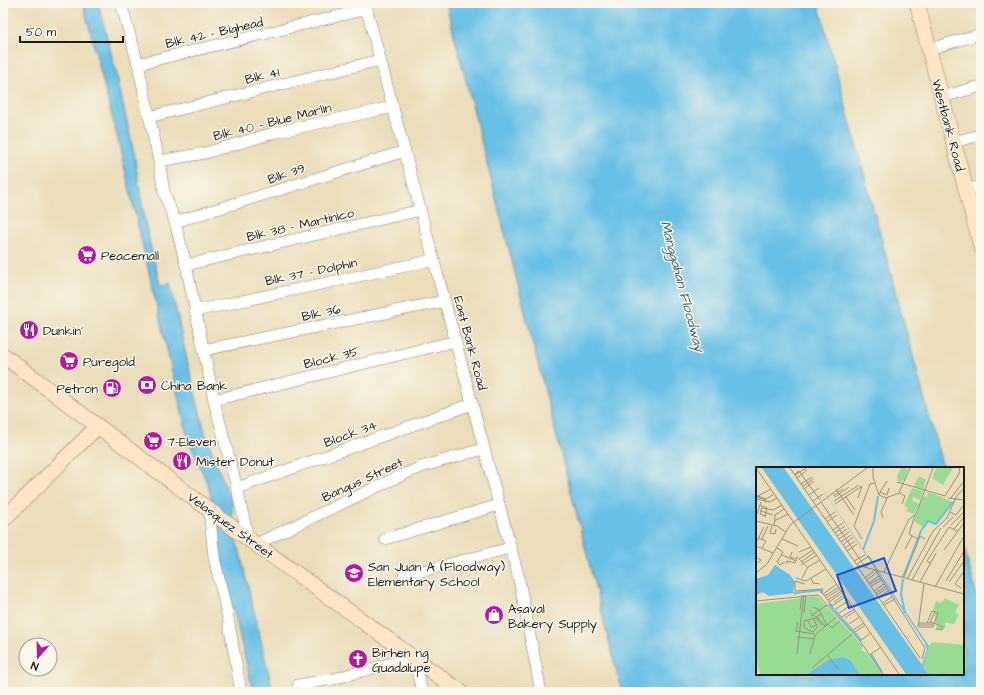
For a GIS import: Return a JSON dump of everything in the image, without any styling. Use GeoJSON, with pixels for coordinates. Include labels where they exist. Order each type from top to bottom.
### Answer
{"type":"FeatureCollection","features":[{"type":"Feature","properties":{"kind":"main road","name":"Westbank Road"},"geometry":{"type":"LineString","coordinates":[[917,3],[953,142],[974,188],[980,242]]}},
{"type":"Feature","properties":{"kind":"main road","name":"Velasquez Street"},"geometry":{"type":"LineString","coordinates":[[3,355],[252,541],[461,692]]}},
{"type":"Feature","properties":{"kind":"main road"},"geometry":{"type":"LineString","coordinates":[[3,520],[98,426]]}},
{"type":"Feature","properties":{"kind":"street"},"geometry":{"type":"LineString","coordinates":[[121,3],[138,64],[159,161],[164,192],[175,222],[186,265],[214,400],[252,541]]}},
{"type":"Feature","properties":{"kind":"street","name":"Blk 42 - Bighead"},"geometry":{"type":"LineString","coordinates":[[138,64],[366,6]]}},
{"type":"Feature","properties":{"kind":"street","name":"East Bank Road"},"geometry":{"type":"LineString","coordinates":[[366,6],[519,579],[541,692]]}},
{"type":"Feature","properties":{"kind":"street"},"geometry":{"type":"LineString","coordinates":[[929,49],[981,34]]}},
{"type":"Feature","properties":{"kind":"street","name":"Blk 41"},"geometry":{"type":"LineString","coordinates":[[149,117],[380,60]]}},
{"type":"Feature","properties":{"kind":"street"},"geometry":{"type":"LineString","coordinates":[[942,97],[981,86]]}},
{"type":"Feature","properties":{"kind":"street","name":"Blk 40 - Blue Marlin"},"geometry":{"type":"LineString","coordinates":[[159,161],[205,153],[277,132],[393,107]]}},
{"type":"Feature","properties":{"kind":"street"},"geometry":{"type":"LineString","coordinates":[[953,142],[981,135]]}},
{"type":"Feature","properties":{"kind":"street","name":"Blk 39"},"geometry":{"type":"LineString","coordinates":[[175,222],[405,150]]}},
{"type":"Feature","properties":{"kind":"street","name":"Blk 38 - Martinico"},"geometry":{"type":"LineString","coordinates":[[186,265],[421,210]]}},
{"type":"Feature","properties":{"kind":"street","name":"Blk 37 - Dolphin"},"geometry":{"type":"LineString","coordinates":[[195,311],[434,260]]}},
{"type":"Feature","properties":{"kind":"street","name":"Blk 36"},"geometry":{"type":"LineString","coordinates":[[203,350],[445,301]]}},
{"type":"Feature","properties":{"kind":"street","name":"Block 35"},"geometry":{"type":"LineString","coordinates":[[214,400],[456,341]]}},
{"type":"Feature","properties":{"kind":"street","name":"Block 34"},"geometry":{"type":"LineString","coordinates":[[237,488],[472,404]]}},
{"type":"Feature","properties":{"kind":"street","name":"Bangus Street"},"geometry":{"type":"LineString","coordinates":[[252,541],[424,466],[484,449]]}},
{"type":"Feature","properties":{"kind":"street"},"geometry":{"type":"LineString","coordinates":[[385,539],[499,505]]}},
{"type":"Feature","properties":{"kind":"street"},"geometry":{"type":"LineString","coordinates":[[209,509],[214,557],[228,618],[241,692]]}},
{"type":"Feature","properties":{"kind":"street"},"geometry":{"type":"LineString","coordinates":[[404,576],[510,548]]}},
{"type":"Feature","properties":{"kind":"street"},"geometry":{"type":"LineString","coordinates":[[298,685],[333,679],[414,658],[422,692]]}},
{"type":"Feature","properties":{"kind":"water"},"geometry":{"type":"Polygon","coordinates":[[[83,3],[98,3],[116,72],[134,154],[145,223],[160,285],[170,283],[189,369],[206,436],[232,504],[233,534],[240,552],[273,692],[253,692],[222,561],[218,526],[208,485],[188,439],[117,136],[83,3]]]}},
{"type":"Feature","properties":{"kind":"water","name":"Manggahan Floodway"},"geometry":{"type":"Polygon","coordinates":[[[446,3],[818,3],[943,467],[756,467],[756,675],[964,675],[964,548],[981,611],[981,692],[622,692],[446,3]]]}},
{"type":"Feature","properties":{"kind":"place","name":"Peacemall"},"geometry":{"type":"Point","coordinates":[87,255]}},
{"type":"Feature","properties":{"kind":"place","name":"Dunkin'"},"geometry":{"type":"Point","coordinates":[29,330]}},
{"type":"Feature","properties":{"kind":"place","name":"Puregold"},"geometry":{"type":"Point","coordinates":[69,361]}},
{"type":"Feature","properties":{"kind":"place","name":"China Bank"},"geometry":{"type":"Point","coordinates":[147,385]}},
{"type":"Feature","properties":{"kind":"place","name":"Petron"},"geometry":{"type":"Point","coordinates":[112,388]}},
{"type":"Feature","properties":{"kind":"place","name":"7-Eleven"},"geometry":{"type":"Point","coordinates":[153,441]}},
{"type":"Feature","properties":{"kind":"place","name":"Mister Donut"},"geometry":{"type":"Point","coordinates":[182,461]}},
{"type":"Feature","properties":{"kind":"place","name":"San Juan A (Floodway) Elementary School"},"geometry":{"type":"Point","coordinates":[354,573]}},
{"type":"Feature","properties":{"kind":"place","name":"Asaval Bakery Supply"},"geometry":{"type":"Point","coordinates":[494,615]}},
{"type":"Feature","properties":{"kind":"place","name":"Birhen ng Guadalupe"},"geometry":{"type":"Point","coordinates":[358,659]}}]}
